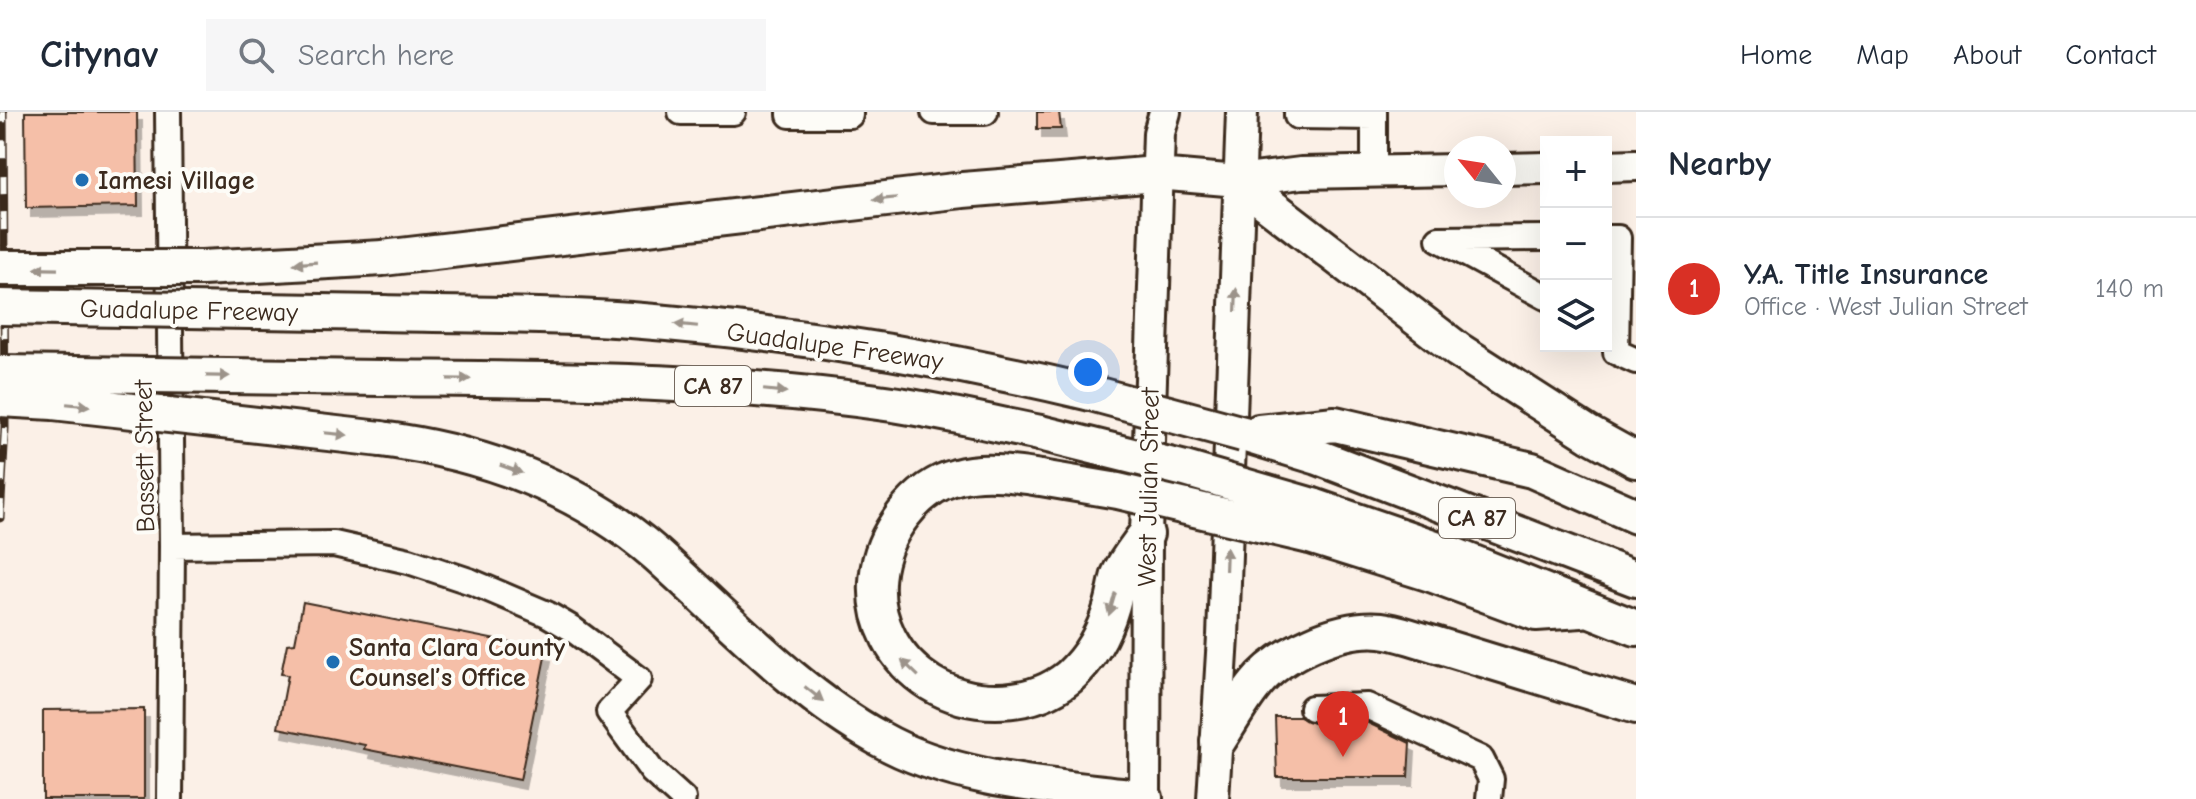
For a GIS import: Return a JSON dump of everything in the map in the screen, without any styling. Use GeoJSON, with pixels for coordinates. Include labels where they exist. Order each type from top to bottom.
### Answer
{"type":"FeatureCollection","features":[{"type":"Feature","properties":{"kind":"highway"},"geometry":{"type":"LineString","coordinates":[[0,268],[202,268],[383,258],[948,192],[1157,174]]}},
{"type":"Feature","properties":{"kind":"highway"},"geometry":{"type":"LineString","coordinates":[[1238,181],[1458,350],[1577,427],[1636,460]]}},
{"type":"Feature","properties":{"kind":"highway","name":"Guadalupe Freeway"},"geometry":{"type":"LineString","coordinates":[[0,307],[540,316],[721,329],[857,346],[1039,381],[1243,434],[1319,441]]}},
{"type":"Feature","properties":{"kind":"highway","name":"Guadalupe Freeway"},"geometry":{"type":"LineString","coordinates":[[0,373],[636,382],[738,388],[886,403],[1040,433],[1198,472],[1312,521]]}},
{"type":"Feature","properties":{"kind":"highway"},"geometry":{"type":"LineString","coordinates":[[0,399],[430,445],[483,459],[539,480],[605,516],[654,553],[727,621],[811,691],[848,720],[883,741],[937,763],[985,775],[1145,799]]}},
{"type":"Feature","properties":{"kind":"highway"},"geometry":{"type":"LineString","coordinates":[[1319,441],[1335,424],[1532,470],[1636,516]]}},
{"type":"Feature","properties":{"kind":"highway","name":"CA 87"},"geometry":{"type":"LineString","coordinates":[[1319,441],[1636,579]]}},
{"type":"Feature","properties":{"kind":"highway"},"geometry":{"type":"LineString","coordinates":[[1146,534],[1120,574],[1104,630],[1093,650],[1066,679],[1023,701],[983,701],[959,696],[926,682],[901,659],[886,633],[877,607],[884,547],[907,511],[934,486],[974,473],[997,473],[1312,521],[1386,558],[1536,613],[1589,609],[1636,628]]}},
{"type":"Feature","properties":{"kind":"highway"},"geometry":{"type":"LineString","coordinates":[[1218,741],[1255,685],[1284,659],[1308,645],[1336,635],[1379,629],[1628,704]]}},
{"type":"Feature","properties":{"kind":"main road","name":"West Julian Street"},"geometry":{"type":"LineString","coordinates":[[1145,799],[1146,534],[1157,174],[1159,133],[1165,112]]}},
{"type":"Feature","properties":{"kind":"main road"},"geometry":{"type":"LineString","coordinates":[[1213,799],[1218,741],[1242,112]]}},
{"type":"Feature","properties":{"kind":"main road"},"geometry":{"type":"LineString","coordinates":[[1612,166],[1636,165]]}},
{"type":"Feature","properties":{"kind":"main road"},"geometry":{"type":"LineString","coordinates":[[1516,169],[1540,168]]}},
{"type":"Feature","properties":{"kind":"main road"},"geometry":{"type":"LineString","coordinates":[[1157,174],[1238,181],[1301,173],[1444,170]]}},
{"type":"Feature","properties":{"kind":"main road"},"geometry":{"type":"LineString","coordinates":[[1145,799],[1156,799]]}},
{"type":"Feature","properties":{"kind":"street","name":"Bassett Street"},"geometry":{"type":"LineString","coordinates":[[168,112],[172,546],[170,799]]}},
{"type":"Feature","properties":{"kind":"street"},"geometry":{"type":"LineString","coordinates":[[681,112],[733,112]]}},
{"type":"Feature","properties":{"kind":"street"},"geometry":{"type":"LineString","coordinates":[[790,112],[790,115],[850,115],[850,112]]}},
{"type":"Feature","properties":{"kind":"street"},"geometry":{"type":"LineString","coordinates":[[934,112],[985,112]]}},
{"type":"Feature","properties":{"kind":"street"},"geometry":{"type":"LineString","coordinates":[[1297,112],[1297,116],[1374,114],[1374,171]]}},
{"type":"Feature","properties":{"kind":"street"},"geometry":{"type":"LineString","coordinates":[[1540,238],[1439,239],[1540,294]]}},
{"type":"Feature","properties":{"kind":"street"},"geometry":{"type":"LineString","coordinates":[[1612,238],[1618,238],[1612,319]]}},
{"type":"Feature","properties":{"kind":"street"},"geometry":{"type":"LineString","coordinates":[[1612,336],[1616,352],[1636,361]]}},
{"type":"Feature","properties":{"kind":"street"},"geometry":{"type":"LineString","coordinates":[[172,546],[334,544],[409,561],[472,582],[547,614],[571,628],[639,679],[609,712],[652,771],[683,799]]}},
{"type":"Feature","properties":{"kind":"street"},"geometry":{"type":"LineString","coordinates":[[1312,708],[1367,706],[1481,759],[1491,779],[1489,799]]}},
{"type":"Feature","properties":{"kind":"building","name":"Iamesi Village"},"geometry":{"type":"Polygon","coordinates":[[[25,112],[137,112],[138,206],[26,208],[25,112]]]}},
{"type":"Feature","properties":{"kind":"building"},"geometry":{"type":"Polygon","coordinates":[[[1037,112],[1059,112],[1061,129],[1037,129],[1037,112]]]}},
{"type":"Feature","properties":{"kind":"building"},"geometry":{"type":"Polygon","coordinates":[[[303,602],[546,652],[520,780],[364,749],[365,745],[278,728],[288,675],[281,674],[287,644],[295,643],[303,602]]]}},
{"type":"Feature","properties":{"kind":"building"},"geometry":{"type":"Polygon","coordinates":[[[144,709],[144,799],[43,799],[43,710],[144,709]]]}},
{"type":"Feature","properties":{"kind":"building"},"geometry":{"type":"Polygon","coordinates":[[[1275,717],[1300,717],[1313,723],[1364,721],[1410,743],[1408,777],[1277,777],[1275,717]]]}},
{"type":"Feature","properties":{"kind":"railway"},"geometry":{"type":"LineString","coordinates":[[0,518],[5,428],[3,112]]}},
{"type":"Feature","properties":{"kind":"place","name":"Iamesi Village"},"geometry":{"type":"Point","coordinates":[82,180]}},
{"type":"Feature","properties":{"kind":"place","name":"Santa Clara County Counsel’s Office"},"geometry":{"type":"Point","coordinates":[333,662]}},
{"type":"Feature","properties":{"kind":"place","name":"Y.A. Title Insurance"},"geometry":{"type":"Point","coordinates":[1343,757]}}]}
